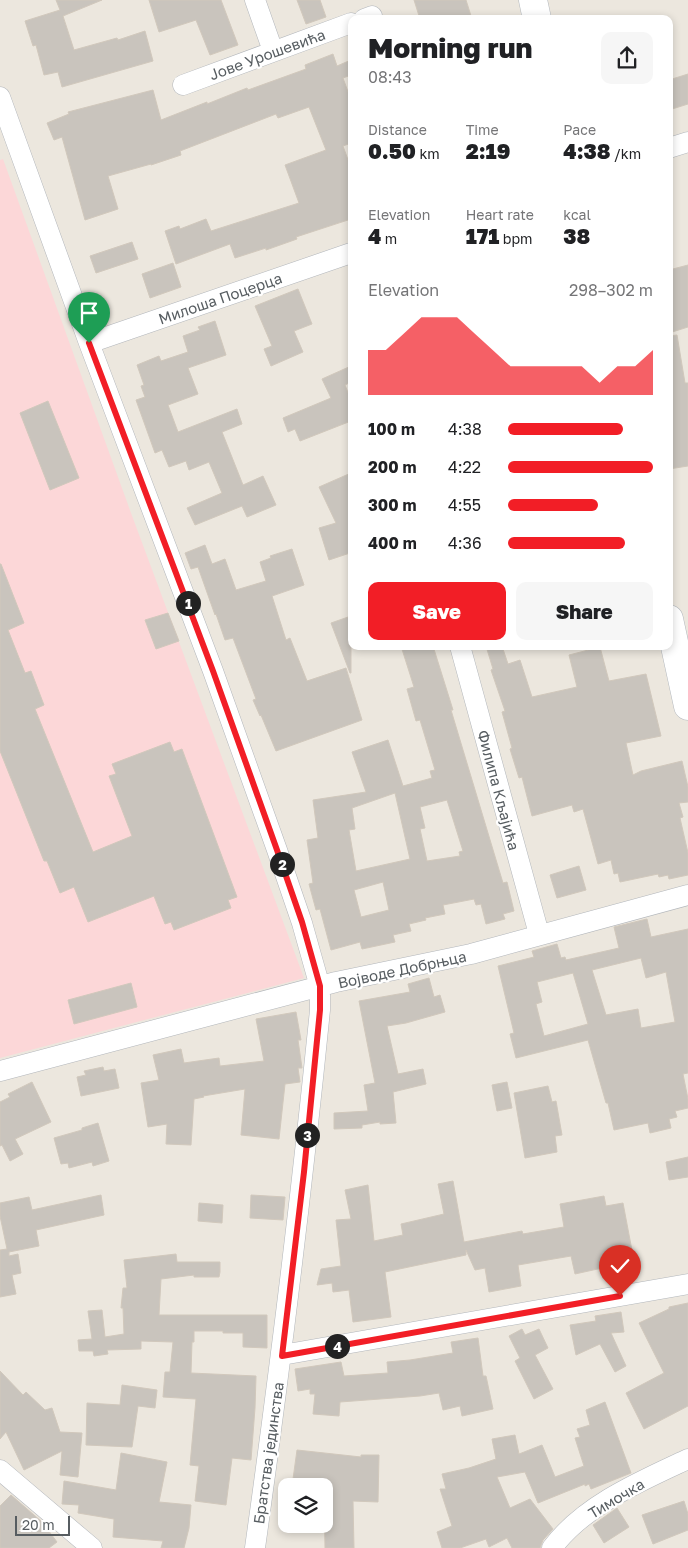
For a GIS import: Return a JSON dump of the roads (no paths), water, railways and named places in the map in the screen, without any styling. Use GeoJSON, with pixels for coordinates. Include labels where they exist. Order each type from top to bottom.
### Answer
{"type":"FeatureCollection","features":[{"type":"Feature","properties":{"kind":"main road"},"geometry":{"type":"LineString","coordinates":[[533,0],[536,15]]}},
{"type":"Feature","properties":{"kind":"main road"},"geometry":{"type":"LineString","coordinates":[[673,637],[688,706]]}},
{"type":"Feature","properties":{"kind":"street"},"geometry":{"type":"LineString","coordinates":[[255,0],[273,51]]}},
{"type":"Feature","properties":{"kind":"street","name":"Јове Урошевића"},"geometry":{"type":"LineString","coordinates":[[183,85],[348,25]]}},
{"type":"Feature","properties":{"kind":"street","name":"Братства јединства"},"geometry":{"type":"LineString","coordinates":[[0,97],[7,139],[89,343],[226,708],[295,904],[320,986],[320,1010],[304,1172],[282,1356],[255,1548]]}},
{"type":"Feature","properties":{"kind":"street"},"geometry":{"type":"LineString","coordinates":[[673,147],[688,142]]}},
{"type":"Feature","properties":{"kind":"street","name":"Милоша Поцерца"},"geometry":{"type":"LineString","coordinates":[[89,343],[348,254]]}},
{"type":"Feature","properties":{"kind":"street","name":"Филипа Кљајића"},"geometry":{"type":"LineString","coordinates":[[461,650],[539,934]]}},
{"type":"Feature","properties":{"kind":"street","name":"Војводе Добрњца"},"geometry":{"type":"LineString","coordinates":[[0,1071],[320,986],[471,954],[688,895]]}},
{"type":"Feature","properties":{"kind":"street"},"geometry":{"type":"LineString","coordinates":[[282,1356],[688,1284]]}},
{"type":"Feature","properties":{"kind":"street","name":"Тимочка"},"geometry":{"type":"LineString","coordinates":[[552,1548],[560,1537],[608,1499],[688,1458]]}},
{"type":"Feature","properties":{"kind":"street"},"geometry":{"type":"LineString","coordinates":[[0,1470],[92,1548]]}}]}
